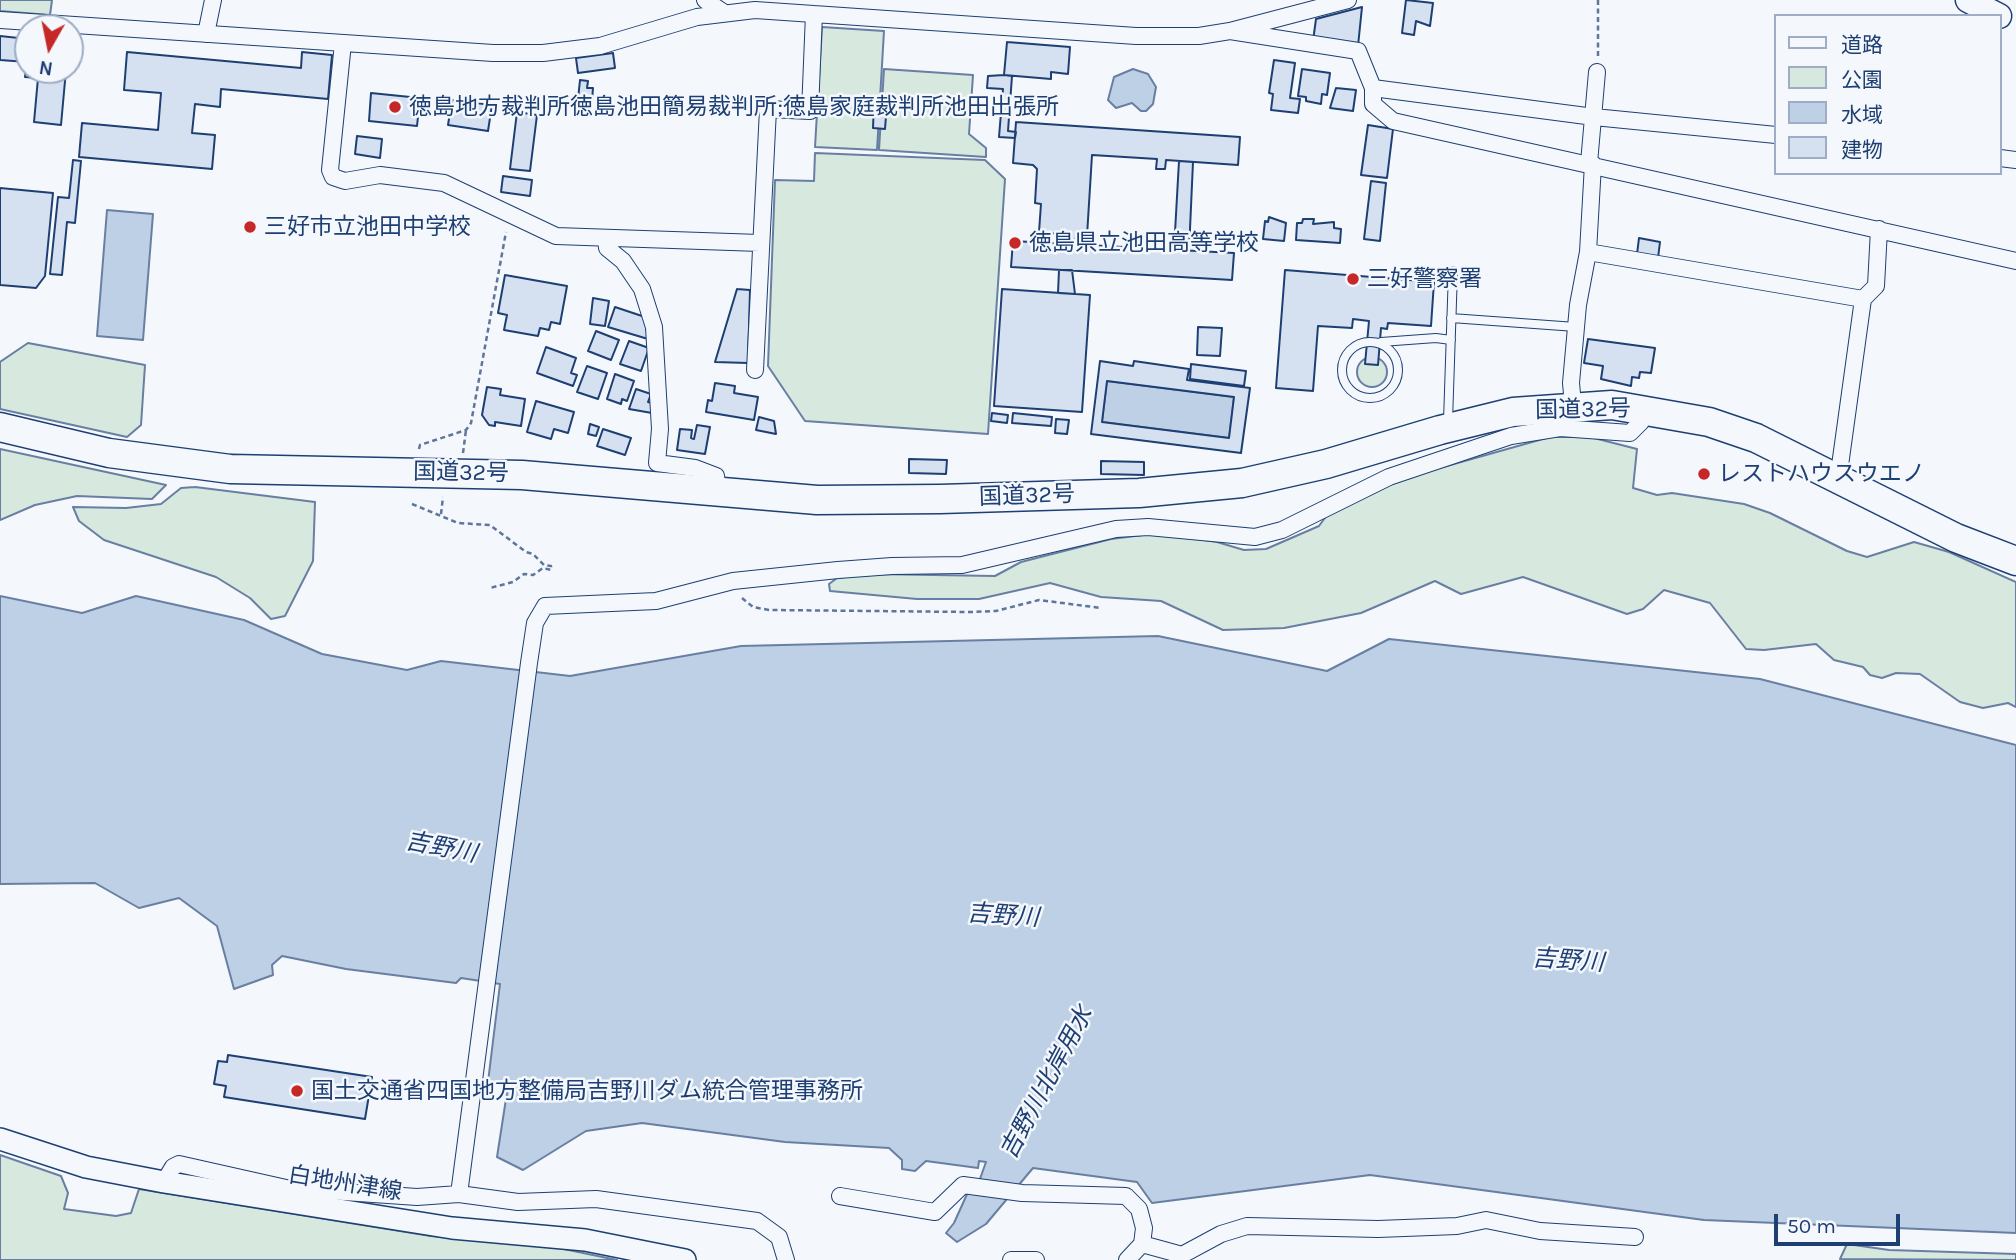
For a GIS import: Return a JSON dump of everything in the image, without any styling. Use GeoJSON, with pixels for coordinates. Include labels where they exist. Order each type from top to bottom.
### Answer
{"type":"FeatureCollection","features":[{"type":"Feature","properties":{"kind":"highway","name":"国道32号"},"geometry":{"type":"LineString","coordinates":[[0,427],[109,453],[230,469],[522,475],[817,500],[1139,493],[1242,483],[1326,464],[1513,412],[1573,405],[1645,409],[1709,422],[1756,438],[1956,538],[2016,561]]}},
{"type":"Feature","properties":{"kind":"main road"},"geometry":{"type":"LineString","coordinates":[[1968,0],[1995,14]]}},
{"type":"Feature","properties":{"kind":"main road","name":"白地州津線"},"geometry":{"type":"LineString","coordinates":[[0,1139],[86,1167],[164,1182],[452,1228],[585,1240],[685,1260]]}},
{"type":"Feature","properties":{"kind":"street"},"geometry":{"type":"LineString","coordinates":[[206,34],[213,0]]}},
{"type":"Feature","properties":{"kind":"street"},"geometry":{"type":"LineString","coordinates":[[705,0],[723,12]]}},
{"type":"Feature","properties":{"kind":"street"},"geometry":{"type":"LineString","coordinates":[[0,20],[493,53],[543,52],[600,46],[723,12],[814,13],[1136,36],[1199,36],[1230,31],[1348,0]]}},
{"type":"Feature","properties":{"kind":"street"},"geometry":{"type":"LineString","coordinates":[[755,370],[768,108],[810,111],[814,13]]}},
{"type":"Feature","properties":{"kind":"street"},"geometry":{"type":"LineString","coordinates":[[1230,31],[1358,51],[1373,88],[1373,103],[1393,121],[2016,261]]}},
{"type":"Feature","properties":{"kind":"street"},"geometry":{"type":"LineString","coordinates":[[343,43],[330,170],[333,177],[345,181],[380,175],[444,183],[556,236],[606,240],[760,243]]}},
{"type":"Feature","properties":{"kind":"street"},"geometry":{"type":"LineString","coordinates":[[1573,405],[1571,383],[1576,327],[1588,252],[1597,72]]}},
{"type":"Feature","properties":{"kind":"street"},"geometry":{"type":"LineString","coordinates":[[1373,88],[1594,117],[1774,135]]}},
{"type":"Feature","properties":{"kind":"street"},"geometry":{"type":"LineString","coordinates":[[1838,480],[1863,299],[1876,286],[1879,229]]}},
{"type":"Feature","properties":{"kind":"street"},"geometry":{"type":"LineString","coordinates":[[606,240],[607,248],[622,261],[642,289],[654,327],[660,429],[657,463],[695,468],[716,476],[718,491]]}},
{"type":"Feature","properties":{"kind":"street"},"geometry":{"type":"LineString","coordinates":[[1588,252],[1863,299]]}},
{"type":"Feature","properties":{"kind":"street"},"geometry":{"type":"LineString","coordinates":[[459,1194],[529,663],[535,623],[545,606],[656,601],[733,581],[892,566],[962,565],[1116,529],[1148,527],[1255,537],[1282,530],[1389,477],[1511,436],[1560,428],[1630,433],[1641,422],[1645,409]]}},
{"type":"Feature","properties":{"kind":"street"},"geometry":{"type":"LineString","coordinates":[[164,1182],[173,1167],[179,1164],[286,1188],[417,1197],[459,1194],[518,1202],[596,1199],[757,1222],[779,1237],[786,1260]]}},
{"type":"Feature","properties":{"kind":"street"},"geometry":{"type":"LineString","coordinates":[[840,1196],[935,1212],[963,1185],[1022,1193],[1126,1196],[1139,1209],[1144,1228],[1142,1244],[1127,1260]]}},
{"type":"Feature","properties":{"kind":"street"},"geometry":{"type":"LineString","coordinates":[[1142,1244],[1182,1255],[1220,1234],[1247,1226],[1378,1229],[1465,1225],[1486,1220],[1529,1230],[1635,1237]]}},
{"type":"Feature","properties":{"kind":"street"},"geometry":{"type":"LineString","coordinates":[[1011,1260],[1036,1260]]}},
{"type":"Feature","properties":{"kind":"lane"},"geometry":{"type":"LineString","coordinates":[[1448,428],[1453,271]]}},
{"type":"Feature","properties":{"kind":"lane"},"geometry":{"type":"LineString","coordinates":[[1451,318],[1576,327]]}},
{"type":"Feature","properties":{"kind":"lane"},"geometry":{"type":"LineString","coordinates":[[1378,342],[1392,353],[1396,361],[1396,379],[1392,387],[1377,397],[1359,396],[1345,384],[1342,365],[1350,349],[1378,342],[1436,338],[1451,340]]}},
{"type":"Feature","properties":{"kind":"path"},"geometry":{"type":"LineString","coordinates":[[1597,72],[1598,0]]}},
{"type":"Feature","properties":{"kind":"path"},"geometry":{"type":"LineString","coordinates":[[463,453],[466,430],[471,423],[509,215]]}},
{"type":"Feature","properties":{"kind":"path"},"geometry":{"type":"LineString","coordinates":[[419,453],[420,445],[466,430]]}},
{"type":"Feature","properties":{"kind":"path"},"geometry":{"type":"LineString","coordinates":[[441,514],[444,490]]}},
{"type":"Feature","properties":{"kind":"path"},"geometry":{"type":"LineString","coordinates":[[412,505],[438,517],[441,514]]}},
{"type":"Feature","properties":{"kind":"path"},"geometry":{"type":"LineString","coordinates":[[441,514],[458,523],[490,525],[526,552],[533,554],[544,565],[551,566],[551,570],[543,568],[533,575],[524,574],[513,582],[490,588]]}},
{"type":"Feature","properties":{"kind":"path"},"geometry":{"type":"LineString","coordinates":[[733,581],[738,594],[754,607],[769,610],[972,612],[996,611],[1039,600],[1101,608]]}},
{"type":"Feature","properties":{"kind":"green space"},"geometry":{"type":"Polygon","coordinates":[[[0,0],[52,0],[50,14],[0,11],[0,0]]]}},
{"type":"Feature","properties":{"kind":"green space"},"geometry":{"type":"Polygon","coordinates":[[[822,27],[884,31],[877,150],[815,147],[822,27]]]}},
{"type":"Feature","properties":{"kind":"green space"},"geometry":{"type":"Polygon","coordinates":[[[884,69],[973,75],[969,134],[986,148],[986,157],[879,150],[884,69]]]}},
{"type":"Feature","properties":{"kind":"green space"},"geometry":{"type":"Polygon","coordinates":[[[815,153],[985,160],[1005,179],[988,434],[805,421],[768,366],[775,180],[814,181],[815,153]]]}},
{"type":"Feature","properties":{"kind":"green space"},"geometry":{"type":"Polygon","coordinates":[[[28,343],[145,365],[141,425],[127,437],[0,409],[0,362],[28,343]]]}},
{"type":"Feature","properties":{"kind":"green space"},"geometry":{"type":"Polygon","coordinates":[[[1372,357],[1378,358],[1386,366],[1386,378],[1378,386],[1372,387],[1366,386],[1358,378],[1357,372],[1358,366],[1366,358],[1372,357]]]}},
{"type":"Feature","properties":{"kind":"green space"},"geometry":{"type":"Polygon","coordinates":[[[1550,437],[1590,437],[1637,449],[1633,488],[1657,495],[1672,493],[1744,504],[1770,513],[1847,551],[1867,557],[1914,542],[1949,552],[2016,582],[2016,707],[2008,703],[1983,708],[1960,702],[1920,674],[1896,673],[1882,678],[1870,675],[1863,667],[1834,660],[1816,644],[1764,650],[1746,649],[1710,603],[1664,590],[1643,609],[1627,614],[1523,577],[1461,594],[1435,581],[1361,613],[1284,628],[1223,630],[1161,601],[1101,597],[1050,583],[979,599],[917,599],[830,591],[829,584],[837,578],[872,574],[995,576],[1021,562],[1111,539],[1159,533],[1217,542],[1244,550],[1266,549],[1319,526],[1327,515],[1397,480],[1550,437]]]}},
{"type":"Feature","properties":{"kind":"green space"},"geometry":{"type":"Polygon","coordinates":[[[0,449],[166,485],[152,499],[77,496],[35,505],[0,520],[0,449]]]}},
{"type":"Feature","properties":{"kind":"green space"},"geometry":{"type":"Polygon","coordinates":[[[195,487],[315,502],[313,561],[285,616],[271,619],[250,598],[216,577],[104,540],[79,521],[73,507],[126,508],[161,504],[181,488],[195,487]]]}},
{"type":"Feature","properties":{"kind":"green space"},"geometry":{"type":"Polygon","coordinates":[[[0,1155],[61,1176],[68,1193],[64,1209],[116,1216],[131,1213],[139,1189],[431,1236],[554,1247],[617,1260],[0,1260],[0,1155]]]}},
{"type":"Feature","properties":{"kind":"green space"},"geometry":{"type":"Polygon","coordinates":[[[1847,1244],[1889,1250],[2016,1254],[2016,1260],[1840,1259],[1847,1244]]]}},
{"type":"Feature","properties":{"kind":"water"},"geometry":{"type":"Polygon","coordinates":[[[1133,69],[1148,74],[1156,87],[1153,104],[1146,111],[1141,111],[1132,103],[1116,108],[1108,100],[1114,77],[1133,69]]]}},
{"type":"Feature","properties":{"kind":"water"},"geometry":{"type":"Polygon","coordinates":[[[107,210],[153,214],[143,340],[97,336],[107,210]]]}},
{"type":"Feature","properties":{"kind":"water"},"geometry":{"type":"Polygon","coordinates":[[[1107,381],[1234,397],[1229,438],[1102,422],[1107,381]]]}},
{"type":"Feature","properties":{"kind":"water"},"geometry":{"type":"Polygon","coordinates":[[[0,596],[82,613],[136,596],[244,620],[322,654],[407,670],[441,661],[570,676],[741,646],[1158,636],[1327,671],[1389,639],[1760,679],[2016,745],[2016,1233],[1704,1220],[1370,1175],[1152,1203],[1137,1182],[1033,1168],[986,1224],[957,1242],[946,1233],[954,1223],[968,1192],[975,1193],[986,1162],[979,1161],[978,1168],[926,1161],[915,1171],[902,1169],[902,1160],[889,1148],[785,1142],[642,1123],[586,1131],[523,1170],[497,1157],[508,1086],[488,1082],[500,984],[461,978],[456,983],[346,969],[282,956],[272,965],[273,975],[234,989],[217,926],[179,898],[139,908],[95,883],[0,884],[0,596]]]}},
{"type":"Feature","properties":{"kind":"building"},"geometry":{"type":"Polygon","coordinates":[[[1406,0],[1433,3],[1430,26],[1416,21],[1414,35],[1402,33],[1406,0]]]}},
{"type":"Feature","properties":{"kind":"building"},"geometry":{"type":"Polygon","coordinates":[[[1362,7],[1358,46],[1313,41],[1316,19],[1362,7]]]}},
{"type":"Feature","properties":{"kind":"building"},"geometry":{"type":"Polygon","coordinates":[[[0,36],[14,38],[14,61],[0,60],[0,36]]]}},
{"type":"Feature","properties":{"kind":"building"},"geometry":{"type":"Polygon","coordinates":[[[1007,42],[1070,47],[1068,74],[1051,72],[1051,79],[1004,75],[1007,42]]]}},
{"type":"Feature","properties":{"kind":"building"},"geometry":{"type":"Polygon","coordinates":[[[127,52],[301,68],[302,52],[332,55],[328,99],[221,89],[220,107],[195,104],[192,133],[215,135],[212,169],[79,157],[82,123],[158,130],[161,93],[124,90],[127,52]]]}},
{"type":"Feature","properties":{"kind":"building"},"geometry":{"type":"Polygon","coordinates":[[[613,53],[615,68],[578,73],[576,58],[613,53]]]}},
{"type":"Feature","properties":{"kind":"building"},"geometry":{"type":"Polygon","coordinates":[[[1274,60],[1295,63],[1290,98],[1300,99],[1298,113],[1271,110],[1273,94],[1269,93],[1274,60]]]}},
{"type":"Feature","properties":{"kind":"building"},"geometry":{"type":"Polygon","coordinates":[[[1302,69],[1330,73],[1327,95],[1322,94],[1321,104],[1298,96],[1302,69]]]}},
{"type":"Feature","properties":{"kind":"building"},"geometry":{"type":"Polygon","coordinates":[[[988,76],[1012,76],[1008,131],[1016,132],[1015,138],[999,137],[1003,89],[987,88],[988,76]]]}},
{"type":"Feature","properties":{"kind":"building"},"geometry":{"type":"Polygon","coordinates":[[[580,80],[588,81],[587,88],[593,88],[592,101],[578,99],[580,80]]]}},
{"type":"Feature","properties":{"kind":"building"},"geometry":{"type":"Polygon","coordinates":[[[37,84],[65,84],[61,125],[34,122],[37,84]]]}},
{"type":"Feature","properties":{"kind":"building"},"geometry":{"type":"Polygon","coordinates":[[[1336,88],[1356,90],[1353,111],[1330,108],[1336,88]]]}},
{"type":"Feature","properties":{"kind":"building"},"geometry":{"type":"Polygon","coordinates":[[[371,93],[420,98],[417,126],[369,121],[371,93]]]}},
{"type":"Feature","properties":{"kind":"building"},"geometry":{"type":"Polygon","coordinates":[[[452,100],[492,105],[488,131],[448,125],[452,100]]]}},
{"type":"Feature","properties":{"kind":"building"},"geometry":{"type":"Polygon","coordinates":[[[874,102],[887,103],[885,129],[873,128],[874,102]]]}},
{"type":"Feature","properties":{"kind":"building"},"geometry":{"type":"Polygon","coordinates":[[[517,112],[537,115],[530,171],[510,169],[517,112]]]}},
{"type":"Feature","properties":{"kind":"building"},"geometry":{"type":"Polygon","coordinates":[[[1016,122],[1240,137],[1238,165],[1166,160],[1165,169],[1156,169],[1157,159],[1092,155],[1087,236],[1076,236],[1075,244],[1059,243],[1060,234],[1039,232],[1041,204],[1035,203],[1037,169],[1033,165],[1013,163],[1016,122]]]}},
{"type":"Feature","properties":{"kind":"building"},"geometry":{"type":"Polygon","coordinates":[[[1368,125],[1393,129],[1387,178],[1361,175],[1368,125]]]}},
{"type":"Feature","properties":{"kind":"building"},"geometry":{"type":"Polygon","coordinates":[[[357,136],[382,139],[380,158],[355,154],[357,136]]]}},
{"type":"Feature","properties":{"kind":"building"},"geometry":{"type":"Polygon","coordinates":[[[73,160],[81,161],[75,223],[67,222],[62,275],[50,274],[58,197],[69,198],[73,160]]]}},
{"type":"Feature","properties":{"kind":"building"},"geometry":{"type":"Polygon","coordinates":[[[1179,161],[1193,162],[1189,251],[1174,250],[1179,161]]]}},
{"type":"Feature","properties":{"kind":"building"},"geometry":{"type":"Polygon","coordinates":[[[503,176],[532,180],[530,196],[501,192],[503,176]]]}},
{"type":"Feature","properties":{"kind":"building"},"geometry":{"type":"Polygon","coordinates":[[[1371,181],[1386,183],[1380,241],[1364,239],[1371,181]]]}},
{"type":"Feature","properties":{"kind":"building"},"geometry":{"type":"Polygon","coordinates":[[[0,188],[53,193],[45,276],[36,288],[0,285],[0,188]]]}},
{"type":"Feature","properties":{"kind":"building"},"geometry":{"type":"Polygon","coordinates":[[[1269,217],[1286,223],[1284,241],[1263,239],[1265,221],[1268,222],[1269,217]]]}},
{"type":"Feature","properties":{"kind":"building"},"geometry":{"type":"Polygon","coordinates":[[[1303,219],[1314,219],[1313,224],[1334,222],[1334,228],[1341,229],[1340,243],[1296,240],[1297,223],[1302,223],[1303,219]]]}},
{"type":"Feature","properties":{"kind":"building"},"geometry":{"type":"Polygon","coordinates":[[[1639,238],[1660,242],[1658,258],[1637,254],[1639,238]]]}},
{"type":"Feature","properties":{"kind":"building"},"geometry":{"type":"Polygon","coordinates":[[[1013,241],[1234,253],[1232,280],[1011,267],[1013,241]]]}},
{"type":"Feature","properties":{"kind":"building"},"geometry":{"type":"Polygon","coordinates":[[[1059,270],[1072,270],[1075,294],[1058,293],[1059,270]]]}},
{"type":"Feature","properties":{"kind":"building"},"geometry":{"type":"Polygon","coordinates":[[[1285,270],[1434,282],[1431,326],[1388,323],[1387,329],[1381,328],[1378,365],[1365,364],[1369,321],[1353,319],[1352,328],[1318,326],[1313,391],[1276,388],[1285,270]]]}},
{"type":"Feature","properties":{"kind":"building"},"geometry":{"type":"Polygon","coordinates":[[[505,275],[567,286],[560,324],[551,322],[549,330],[540,328],[538,336],[504,330],[507,315],[498,313],[505,275]]]}},
{"type":"Feature","properties":{"kind":"building"},"geometry":{"type":"Polygon","coordinates":[[[737,289],[750,290],[748,363],[715,362],[737,289]]]}},
{"type":"Feature","properties":{"kind":"building"},"geometry":{"type":"Polygon","coordinates":[[[1002,289],[1090,295],[1082,412],[994,406],[1002,289]]]}},
{"type":"Feature","properties":{"kind":"building"},"geometry":{"type":"Polygon","coordinates":[[[593,298],[609,301],[605,326],[590,324],[593,298]]]}},
{"type":"Feature","properties":{"kind":"building"},"geometry":{"type":"Polygon","coordinates":[[[615,307],[645,317],[648,339],[608,327],[615,307]]]}},
{"type":"Feature","properties":{"kind":"building"},"geometry":{"type":"Polygon","coordinates":[[[1198,327],[1222,328],[1220,356],[1197,355],[1198,327]]]}},
{"type":"Feature","properties":{"kind":"building"},"geometry":{"type":"Polygon","coordinates":[[[596,331],[619,340],[611,360],[588,351],[596,331]]]}},
{"type":"Feature","properties":{"kind":"building"},"geometry":{"type":"Polygon","coordinates":[[[1588,339],[1655,348],[1651,373],[1640,372],[1639,378],[1632,377],[1631,386],[1601,379],[1603,366],[1584,363],[1588,339]]]}},
{"type":"Feature","properties":{"kind":"building"},"geometry":{"type":"Polygon","coordinates":[[[629,341],[649,348],[641,371],[620,364],[629,341]]]}},
{"type":"Feature","properties":{"kind":"building"},"geometry":{"type":"Polygon","coordinates":[[[546,347],[576,358],[571,373],[577,375],[573,386],[537,373],[546,347]]]}},
{"type":"Feature","properties":{"kind":"building"},"geometry":{"type":"Polygon","coordinates":[[[1100,361],[1133,366],[1134,361],[1189,369],[1187,380],[1250,388],[1241,453],[1091,434],[1100,361]],[[1107,381],[1102,422],[1229,438],[1234,397],[1107,381]]]}},
{"type":"Feature","properties":{"kind":"building"},"geometry":{"type":"Polygon","coordinates":[[[1191,364],[1246,371],[1244,386],[1190,379],[1191,364]]]}},
{"type":"Feature","properties":{"kind":"building"},"geometry":{"type":"Polygon","coordinates":[[[587,366],[607,373],[598,399],[577,392],[587,366]]]}},
{"type":"Feature","properties":{"kind":"building"},"geometry":{"type":"Polygon","coordinates":[[[615,374],[634,381],[627,401],[622,399],[621,404],[607,399],[615,374]]]}},
{"type":"Feature","properties":{"kind":"building"},"geometry":{"type":"Polygon","coordinates":[[[715,383],[735,386],[734,393],[758,397],[754,420],[706,412],[708,400],[712,401],[715,383]]]}},
{"type":"Feature","properties":{"kind":"building"},"geometry":{"type":"Polygon","coordinates":[[[487,387],[501,389],[500,395],[525,399],[521,426],[495,422],[495,426],[489,425],[482,415],[487,387]]]}},
{"type":"Feature","properties":{"kind":"building"},"geometry":{"type":"Polygon","coordinates":[[[636,389],[651,394],[648,402],[655,404],[652,413],[629,409],[636,389]]]}},
{"type":"Feature","properties":{"kind":"building"},"geometry":{"type":"Polygon","coordinates":[[[536,401],[574,412],[568,433],[554,429],[551,439],[527,432],[536,401]]]}},
{"type":"Feature","properties":{"kind":"building"},"geometry":{"type":"Polygon","coordinates":[[[992,413],[1008,415],[1007,423],[991,421],[992,413]]]}},
{"type":"Feature","properties":{"kind":"building"},"geometry":{"type":"Polygon","coordinates":[[[1013,413],[1052,417],[1051,426],[1012,423],[1013,413]]]}},
{"type":"Feature","properties":{"kind":"building"},"geometry":{"type":"Polygon","coordinates":[[[759,417],[774,421],[776,434],[756,430],[759,417]]]}},
{"type":"Feature","properties":{"kind":"building"},"geometry":{"type":"Polygon","coordinates":[[[1056,419],[1069,420],[1067,434],[1055,433],[1056,419]]]}},
{"type":"Feature","properties":{"kind":"building"},"geometry":{"type":"Polygon","coordinates":[[[590,424],[599,427],[596,436],[588,434],[590,424]]]}},
{"type":"Feature","properties":{"kind":"building"},"geometry":{"type":"Polygon","coordinates":[[[697,425],[710,427],[705,454],[677,450],[680,429],[692,430],[691,438],[694,439],[697,425]]]}},
{"type":"Feature","properties":{"kind":"building"},"geometry":{"type":"Polygon","coordinates":[[[603,429],[631,438],[625,455],[597,446],[603,429]]]}},
{"type":"Feature","properties":{"kind":"building"},"geometry":{"type":"Polygon","coordinates":[[[909,459],[947,460],[946,474],[909,473],[909,459]]]}},
{"type":"Feature","properties":{"kind":"building"},"geometry":{"type":"Polygon","coordinates":[[[1101,461],[1144,462],[1144,475],[1101,474],[1101,461]]]}},
{"type":"Feature","properties":{"kind":"building","name":"国土交通省四国地方整備局吉野川ダム統合管理事務所"},"geometry":{"type":"Polygon","coordinates":[[[228,1055],[372,1077],[365,1119],[224,1097],[226,1086],[214,1084],[218,1061],[227,1062],[228,1055]]]}},
{"type":"Feature","properties":{"kind":"place","name":"徳島地方裁判所徳島池田簡易裁判所;徳島家庭裁判所池田出張所"},"geometry":{"type":"Point","coordinates":[395,107]}},
{"type":"Feature","properties":{"kind":"place","name":"三好市立池田中学校"},"geometry":{"type":"Point","coordinates":[250,227]}},
{"type":"Feature","properties":{"kind":"place","name":"徳島県立池田高等学校"},"geometry":{"type":"Point","coordinates":[1015,243]}},
{"type":"Feature","properties":{"kind":"place","name":"三好警察署"},"geometry":{"type":"Point","coordinates":[1353,279]}},
{"type":"Feature","properties":{"kind":"place","name":"レストハウスウエノ"},"geometry":{"type":"Point","coordinates":[1704,474]}},
{"type":"Feature","properties":{"kind":"place","name":"国土交通省四国地方整備局吉野川ダム統合管理事務所"},"geometry":{"type":"Point","coordinates":[297,1091]}},
{"type":"Feature","properties":{"kind":"water label","name":"吉野川"},"geometry":{"type":"Point","coordinates":[441,848]}},
{"type":"Feature","properties":{"kind":"water label","name":"吉野川"},"geometry":{"type":"Point","coordinates":[1003,916]}},
{"type":"Feature","properties":{"kind":"water label","name":"吉野川"},"geometry":{"type":"Point","coordinates":[1568,961]}},
{"type":"Feature","properties":{"kind":"water label","name":"吉野川北岸用水"},"geometry":{"type":"Point","coordinates":[1047,1083]}}]}
